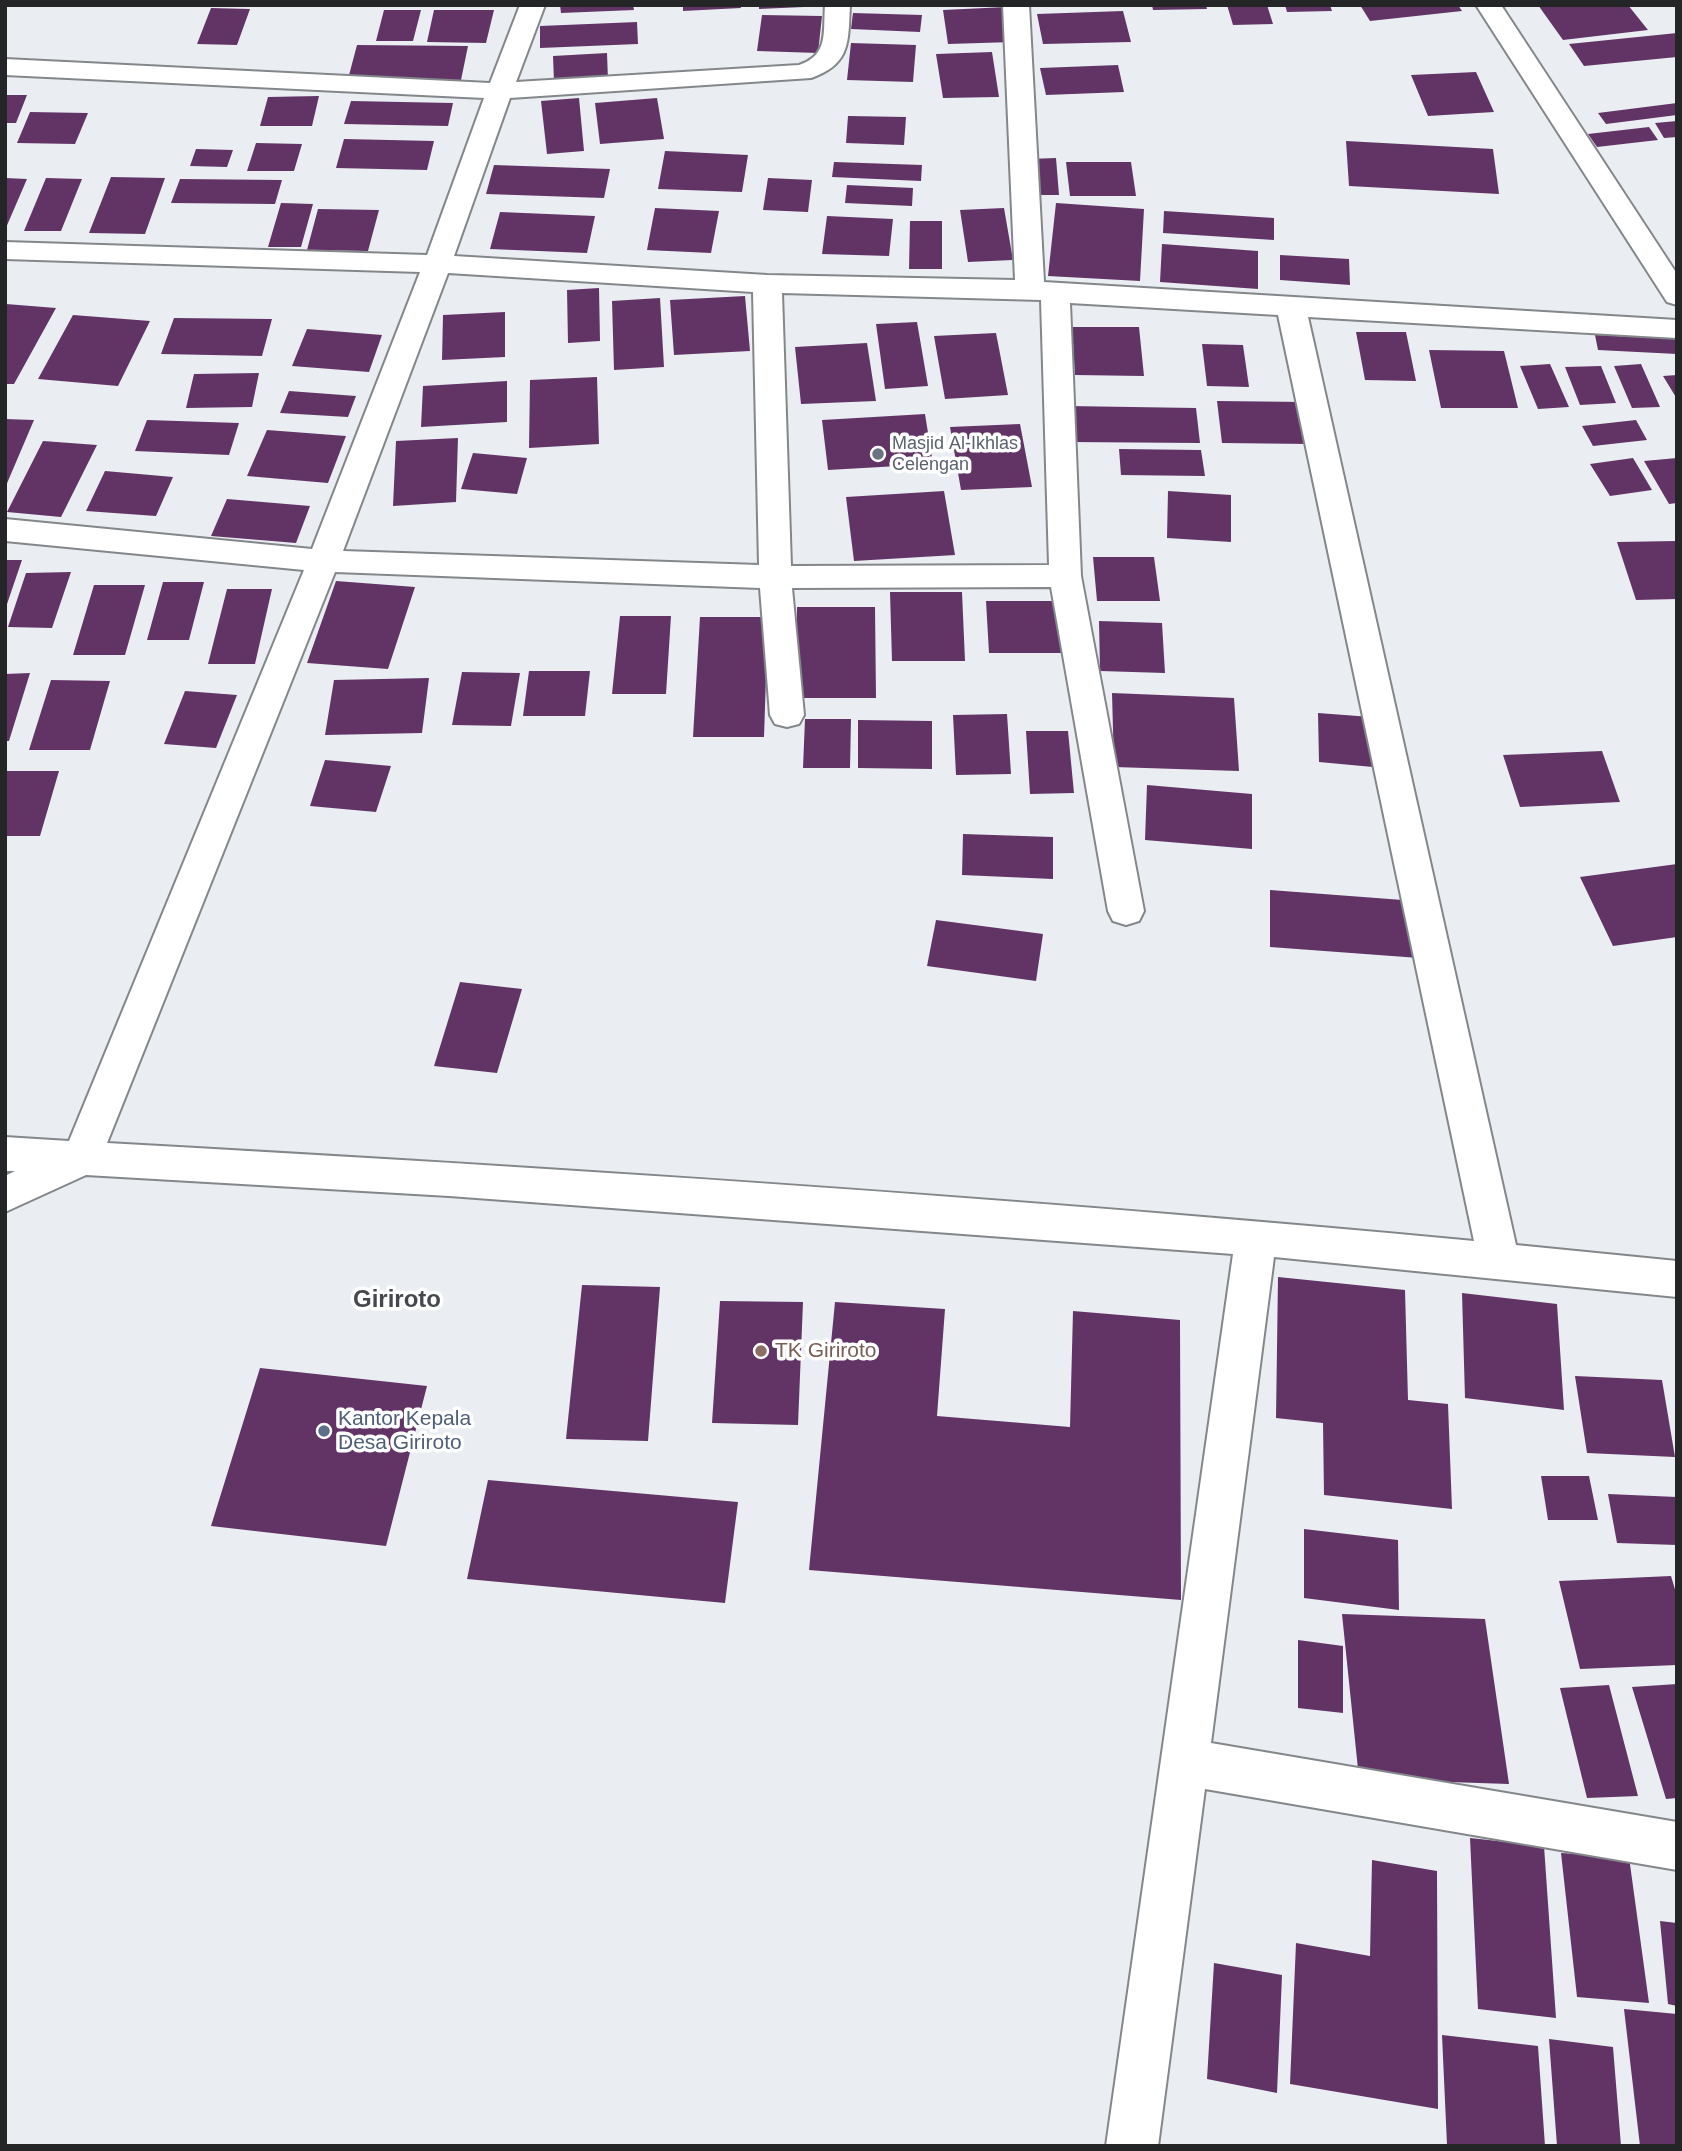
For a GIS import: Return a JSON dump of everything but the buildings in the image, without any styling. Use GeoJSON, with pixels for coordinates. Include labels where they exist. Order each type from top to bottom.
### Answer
{"type":"FeatureCollection","features":[{"type":"Feature","properties":{"kind":"street"},"geometry":{"type":"LineString","coordinates":[[5,1195],[81,1159],[324,561],[439,264],[499,91],[533,5]]}},
{"type":"Feature","properties":{"kind":"street"},"geometry":{"type":"LineString","coordinates":[[5,67],[499,91],[802,74],[822,68],[833,57],[838,5]]}},
{"type":"Feature","properties":{"kind":"street"},"geometry":{"type":"LineString","coordinates":[[1016,5],[1043,291],[1065,576],[1126,911]]}},
{"type":"Feature","properties":{"kind":"street"},"geometry":{"type":"LineString","coordinates":[[1488,5],[1677,296]]}},
{"type":"Feature","properties":{"kind":"street"},"geometry":{"type":"LineString","coordinates":[[5,250],[439,264],[767,284],[1043,291],[1677,329]]}},
{"type":"Feature","properties":{"kind":"street"},"geometry":{"type":"LineString","coordinates":[[767,284],[775,577],[787,715]]}},
{"type":"Feature","properties":{"kind":"street"},"geometry":{"type":"LineString","coordinates":[[1291,307],[1499,1262]]}},
{"type":"Feature","properties":{"kind":"street"},"geometry":{"type":"LineString","coordinates":[[5,530],[324,561],[775,577],[1065,576]]}},
{"type":"Feature","properties":{"kind":"street"},"geometry":{"type":"LineString","coordinates":[[5,1154],[463,1180],[1256,1238],[1677,1279]]}},
{"type":"Feature","properties":{"kind":"street"},"geometry":{"type":"LineString","coordinates":[[1132,2146],[1256,1238]]}},
{"type":"Feature","properties":{"kind":"street"},"geometry":{"type":"LineString","coordinates":[[1185,1762],[1677,1846]]}},
{"type":"Feature","properties":{"kind":"place","name":"Masjid Al-Ikhlas Celengan"},"geometry":{"type":"Point","coordinates":[878,454]}},
{"type":"Feature","properties":{"kind":"place","name":"TK Giriroto"},"geometry":{"type":"Point","coordinates":[761,1351]}},
{"type":"Feature","properties":{"kind":"place","name":"Kantor Kepala Desa Giriroto"},"geometry":{"type":"Point","coordinates":[324,1431]}},
{"type":"Feature","properties":{"kind":"district","name":"Giriroto"},"geometry":{"type":"Point","coordinates":[397,1300]}}]}
